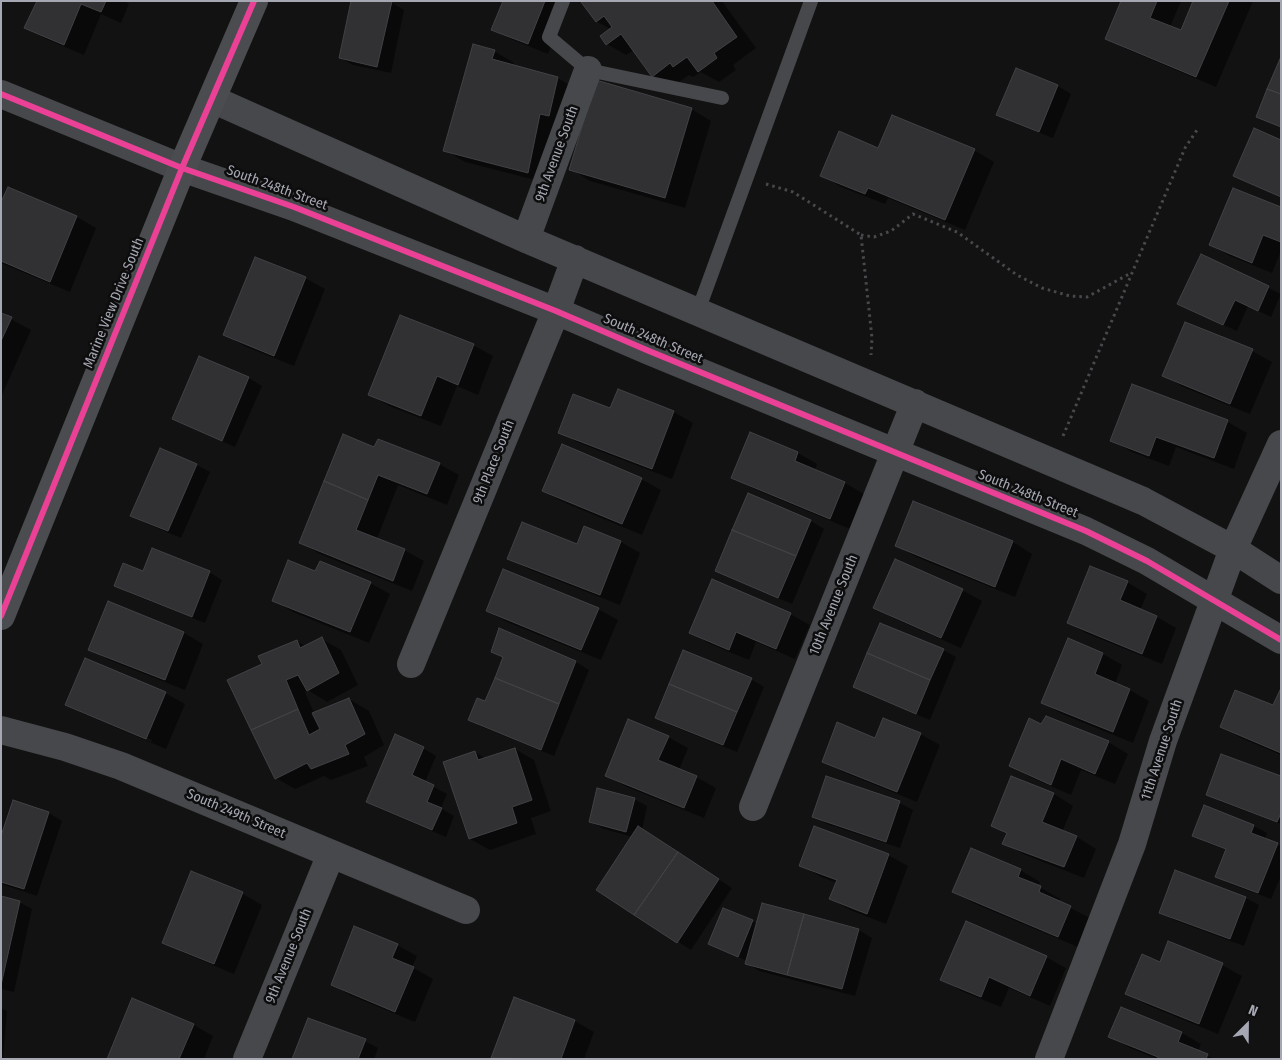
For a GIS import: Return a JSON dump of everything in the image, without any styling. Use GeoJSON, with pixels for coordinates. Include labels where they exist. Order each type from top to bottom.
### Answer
{"type":"FeatureCollection","features":[{"type":"Feature","properties":{"kind":"main road","name":"Marine View Drive South"},"geometry":{"type":"LineString","coordinates":[[1,616],[182,168],[254,1]]}},
{"type":"Feature","properties":{"kind":"street","name":"9th Avenue South"},"geometry":{"type":"LineString","coordinates":[[526,239],[588,70]]}},
{"type":"Feature","properties":{"kind":"street","name":"South 248th Street"},"geometry":{"type":"LineString","coordinates":[[1,94],[182,168],[294,207],[556,311],[649,352],[1086,531],[1147,561],[1281,640]]}},
{"type":"Feature","properties":{"kind":"street"},"geometry":{"type":"LineString","coordinates":[[212,99],[526,239],[1143,501],[1233,549],[1281,580]]}},
{"type":"Feature","properties":{"kind":"street","name":"9th Place South"},"geometry":{"type":"LineString","coordinates":[[411,664],[556,311],[575,259]]}},
{"type":"Feature","properties":{"kind":"street","name":"10th Avenue South"},"geometry":{"type":"LineString","coordinates":[[753,807],[915,403]]}},
{"type":"Feature","properties":{"kind":"street","name":"11th Avenue South"},"geometry":{"type":"LineString","coordinates":[[1049,1059],[1132,844],[1164,742],[1233,549],[1281,444]]}},
{"type":"Feature","properties":{"kind":"street","name":"South 249th Street"},"geometry":{"type":"LineString","coordinates":[[1,730],[65,747],[120,766],[466,910]]}},
{"type":"Feature","properties":{"kind":"street","name":"9th Avenue South"},"geometry":{"type":"LineString","coordinates":[[246,1059],[331,854]]}},
{"type":"Feature","properties":{"kind":"lane"},"geometry":{"type":"LineString","coordinates":[[563,1],[549,37],[588,70],[722,98]]}},
{"type":"Feature","properties":{"kind":"lane"},"geometry":{"type":"LineString","coordinates":[[698,311],[811,1]]}},
{"type":"Feature","properties":{"kind":"path"},"geometry":{"type":"LineString","coordinates":[[1053,462],[1185,148],[1197,130]]}},
{"type":"Feature","properties":{"kind":"path"},"geometry":{"type":"LineString","coordinates":[[747,178],[793,192],[861,236],[874,237],[891,231],[914,214],[957,232],[1025,279],[1042,288],[1070,296],[1087,297],[1132,273]]}},
{"type":"Feature","properties":{"kind":"path"},"geometry":{"type":"LineString","coordinates":[[861,236],[872,338],[868,383]]}},
{"type":"Feature","properties":{"kind":"building"},"geometry":{"type":"Polygon","coordinates":[[[37,1],[106,1],[101,12],[81,4],[64,45],[24,28],[37,1]]]}},
{"type":"Feature","properties":{"kind":"building"},"geometry":{"type":"Polygon","coordinates":[[[351,1],[392,1],[377,67],[339,58],[351,1]]]}},
{"type":"Feature","properties":{"kind":"building"},"geometry":{"type":"Polygon","coordinates":[[[503,1],[545,1],[528,44],[491,30],[503,1]]]}},
{"type":"Feature","properties":{"kind":"building"},"geometry":{"type":"Polygon","coordinates":[[[712,1],[737,37],[714,53],[717,58],[698,72],[687,57],[673,67],[670,63],[652,77],[621,34],[606,45],[600,36],[612,27],[604,16],[596,22],[581,2],[712,1]]]}},
{"type":"Feature","properties":{"kind":"building"},"geometry":{"type":"Polygon","coordinates":[[[1121,1],[1157,1],[1150,18],[1181,30],[1193,1],[1229,1],[1196,77],[1105,39],[1121,1]]]}},
{"type":"Feature","properties":{"kind":"building"},"geometry":{"type":"Polygon","coordinates":[[[473,44],[495,50],[492,59],[558,77],[549,116],[540,114],[528,173],[443,151],[473,44]]]}},
{"type":"Feature","properties":{"kind":"building"},"geometry":{"type":"Polygon","coordinates":[[[1281,59],[1281,94],[1267,89],[1281,59]]]}},
{"type":"Feature","properties":{"kind":"building"},"geometry":{"type":"Polygon","coordinates":[[[1016,68],[1058,85],[1039,132],[996,115],[1016,68]]]}},
{"type":"Feature","properties":{"kind":"building"},"geometry":{"type":"Polygon","coordinates":[[[596,80],[692,108],[665,198],[569,170],[596,80]]]}},
{"type":"Feature","properties":{"kind":"building"},"geometry":{"type":"Polygon","coordinates":[[[1267,89],[1281,94],[1281,127],[1256,117],[1267,89]]]}},
{"type":"Feature","properties":{"kind":"building"},"geometry":{"type":"Polygon","coordinates":[[[892,115],[975,149],[945,220],[868,188],[865,194],[820,176],[839,131],[878,148],[892,115]]]}},
{"type":"Feature","properties":{"kind":"building"},"geometry":{"type":"Polygon","coordinates":[[[1254,128],[1281,140],[1281,197],[1233,176],[1254,128]]]}},
{"type":"Feature","properties":{"kind":"building"},"geometry":{"type":"Polygon","coordinates":[[[8,187],[77,216],[50,282],[1,261],[1,202],[8,187]]]}},
{"type":"Feature","properties":{"kind":"building"},"geometry":{"type":"Polygon","coordinates":[[[1233,188],[1281,207],[1281,242],[1263,235],[1252,263],[1209,245],[1233,188]]]}},
{"type":"Feature","properties":{"kind":"building"},"geometry":{"type":"Polygon","coordinates":[[[1201,254],[1269,286],[1258,311],[1235,300],[1223,325],[1177,304],[1201,254]]]}},
{"type":"Feature","properties":{"kind":"building"},"geometry":{"type":"Polygon","coordinates":[[[255,257],[306,277],[274,356],[223,335],[255,257]]]}},
{"type":"Feature","properties":{"kind":"building"},"geometry":{"type":"Polygon","coordinates":[[[1,313],[12,317],[1,341],[1,313]]]}},
{"type":"Feature","properties":{"kind":"building"},"geometry":{"type":"Polygon","coordinates":[[[400,315],[474,344],[458,385],[437,376],[421,416],[368,395],[400,315]]]}},
{"type":"Feature","properties":{"kind":"building"},"geometry":{"type":"Polygon","coordinates":[[[1185,322],[1253,349],[1230,404],[1162,376],[1185,322]]]}},
{"type":"Feature","properties":{"kind":"building"},"geometry":{"type":"Polygon","coordinates":[[[199,356],[249,377],[222,441],[172,419],[199,356]]]}},
{"type":"Feature","properties":{"kind":"building"},"geometry":{"type":"Polygon","coordinates":[[[1132,384],[1228,420],[1214,458],[1156,437],[1149,456],[1110,441],[1132,384]]]}},
{"type":"Feature","properties":{"kind":"building"},"geometry":{"type":"Polygon","coordinates":[[[618,389],[674,411],[652,469],[558,433],[573,394],[610,408],[618,389]]]}},
{"type":"Feature","properties":{"kind":"building"},"geometry":{"type":"Polygon","coordinates":[[[750,432],[798,452],[795,461],[845,482],[830,519],[731,478],[750,432]]]}},
{"type":"Feature","properties":{"kind":"building"},"geometry":{"type":"Polygon","coordinates":[[[343,434],[374,447],[378,439],[440,463],[427,494],[378,475],[368,500],[324,481],[343,434]]]}},
{"type":"Feature","properties":{"kind":"building"},"geometry":{"type":"Polygon","coordinates":[[[562,444],[642,478],[622,524],[542,491],[562,444]]]}},
{"type":"Feature","properties":{"kind":"building"},"geometry":{"type":"Polygon","coordinates":[[[160,448],[197,464],[168,531],[130,516],[160,448]]]}},
{"type":"Feature","properties":{"kind":"building"},"geometry":{"type":"Polygon","coordinates":[[[324,481],[368,500],[356,530],[405,549],[393,581],[299,543],[324,481]]]}},
{"type":"Feature","properties":{"kind":"building"},"geometry":{"type":"Polygon","coordinates":[[[748,493],[811,520],[796,556],[732,530],[748,493]]]}},
{"type":"Feature","properties":{"kind":"building"},"geometry":{"type":"Polygon","coordinates":[[[913,501],[1013,541],[995,587],[895,546],[913,501]]]}},
{"type":"Feature","properties":{"kind":"building"},"geometry":{"type":"Polygon","coordinates":[[[522,522],[577,544],[584,526],[621,541],[600,595],[507,559],[522,522]]]}},
{"type":"Feature","properties":{"kind":"building"},"geometry":{"type":"Polygon","coordinates":[[[732,530],[796,556],[778,598],[715,571],[732,530]]]}},
{"type":"Feature","properties":{"kind":"building"},"geometry":{"type":"Polygon","coordinates":[[[152,548],[210,571],[192,617],[114,586],[123,563],[143,571],[152,548]]]}},
{"type":"Feature","properties":{"kind":"building"},"geometry":{"type":"Polygon","coordinates":[[[895,559],[963,589],[941,638],[873,608],[895,559]]]}},
{"type":"Feature","properties":{"kind":"building"},"geometry":{"type":"Polygon","coordinates":[[[288,560],[315,571],[320,561],[371,582],[350,632],[272,601],[288,560]]]}},
{"type":"Feature","properties":{"kind":"building"},"geometry":{"type":"Polygon","coordinates":[[[1090,566],[1128,581],[1120,600],[1157,616],[1142,654],[1067,623],[1090,566]]]}},
{"type":"Feature","properties":{"kind":"building"},"geometry":{"type":"Polygon","coordinates":[[[503,569],[599,608],[581,650],[486,611],[503,569]]]}},
{"type":"Feature","properties":{"kind":"building"},"geometry":{"type":"Polygon","coordinates":[[[712,579],[791,613],[776,649],[736,632],[729,650],[689,633],[712,579]]]}},
{"type":"Feature","properties":{"kind":"building"},"geometry":{"type":"Polygon","coordinates":[[[108,601],[184,632],[165,680],[88,650],[108,601]]]}},
{"type":"Feature","properties":{"kind":"building"},"geometry":{"type":"Polygon","coordinates":[[[880,623],[944,649],[930,680],[867,653],[880,623]]]}},
{"type":"Feature","properties":{"kind":"building"},"geometry":{"type":"Polygon","coordinates":[[[499,628],[576,661],[559,704],[495,678],[503,657],[491,652],[499,628]]]}},
{"type":"Feature","properties":{"kind":"building"},"geometry":{"type":"Polygon","coordinates":[[[322,637],[339,673],[307,691],[298,675],[286,680],[298,709],[251,730],[227,680],[262,664],[258,656],[297,640],[300,648],[322,637]]]}},
{"type":"Feature","properties":{"kind":"building"},"geometry":{"type":"Polygon","coordinates":[[[1068,638],[1103,653],[1095,674],[1130,689],[1113,732],[1041,703],[1068,638]]]}},
{"type":"Feature","properties":{"kind":"building"},"geometry":{"type":"Polygon","coordinates":[[[683,650],[752,678],[737,712],[669,684],[683,650]]]}},
{"type":"Feature","properties":{"kind":"building"},"geometry":{"type":"Polygon","coordinates":[[[867,653],[930,680],[916,714],[853,687],[867,653]]]}},
{"type":"Feature","properties":{"kind":"building"},"geometry":{"type":"Polygon","coordinates":[[[85,658],[166,692],[146,739],[65,705],[85,658]]]}},
{"type":"Feature","properties":{"kind":"building"},"geometry":{"type":"Polygon","coordinates":[[[495,678],[559,704],[541,750],[468,720],[477,698],[485,701],[495,678]]]}},
{"type":"Feature","properties":{"kind":"building"},"geometry":{"type":"Polygon","coordinates":[[[669,684],[737,712],[723,745],[655,718],[669,684]]]}},
{"type":"Feature","properties":{"kind":"building"},"geometry":{"type":"Polygon","coordinates":[[[1281,688],[1281,753],[1220,727],[1235,690],[1273,705],[1281,688]]]}},
{"type":"Feature","properties":{"kind":"building"},"geometry":{"type":"Polygon","coordinates":[[[349,698],[365,734],[345,745],[349,754],[311,769],[307,763],[275,779],[251,730],[298,709],[309,735],[320,729],[312,713],[349,698]]]}},
{"type":"Feature","properties":{"kind":"building"},"geometry":{"type":"Polygon","coordinates":[[[1046,716],[1109,741],[1095,774],[1061,759],[1051,785],[1009,766],[1029,718],[1041,724],[1046,716]]]}},
{"type":"Feature","properties":{"kind":"building"},"geometry":{"type":"Polygon","coordinates":[[[883,718],[921,733],[897,792],[822,762],[837,722],[875,738],[883,718]]]}},
{"type":"Feature","properties":{"kind":"building"},"geometry":{"type":"Polygon","coordinates":[[[628,719],[669,736],[658,760],[697,776],[684,808],[605,776],[628,719]]]}},
{"type":"Feature","properties":{"kind":"building"},"geometry":{"type":"Polygon","coordinates":[[[395,734],[424,747],[412,775],[434,785],[427,802],[442,808],[432,830],[366,802],[395,734]]]}},
{"type":"Feature","properties":{"kind":"building"},"geometry":{"type":"Polygon","coordinates":[[[515,748],[532,800],[512,807],[517,823],[469,839],[443,762],[475,751],[478,760],[515,748]]]}},
{"type":"Feature","properties":{"kind":"building"},"geometry":{"type":"Polygon","coordinates":[[[1221,754],[1281,776],[1281,813],[1277,822],[1206,795],[1221,754]]]}},
{"type":"Feature","properties":{"kind":"building"},"geometry":{"type":"Polygon","coordinates":[[[826,776],[900,801],[886,842],[812,817],[826,776]]]}},
{"type":"Feature","properties":{"kind":"building"},"geometry":{"type":"Polygon","coordinates":[[[1011,776],[1054,793],[1042,822],[1077,836],[1064,867],[1002,844],[1007,833],[991,826],[1011,776]]]}},
{"type":"Feature","properties":{"kind":"building"},"geometry":{"type":"Polygon","coordinates":[[[597,788],[635,798],[626,832],[589,822],[597,788]]]}},
{"type":"Feature","properties":{"kind":"building"},"geometry":{"type":"Polygon","coordinates":[[[13,800],[49,812],[24,889],[1,882],[1,836],[13,800]]]}},
{"type":"Feature","properties":{"kind":"building"},"geometry":{"type":"Polygon","coordinates":[[[1204,805],[1254,825],[1251,833],[1278,843],[1258,893],[1215,877],[1226,849],[1192,836],[1204,805]]]}},
{"type":"Feature","properties":{"kind":"building"},"geometry":{"type":"Polygon","coordinates":[[[638,826],[678,852],[634,915],[596,890],[638,826]]]}},
{"type":"Feature","properties":{"kind":"building"},"geometry":{"type":"Polygon","coordinates":[[[814,826],[889,854],[867,914],[829,899],[837,880],[799,866],[814,826]]]}},
{"type":"Feature","properties":{"kind":"building"},"geometry":{"type":"Polygon","coordinates":[[[971,848],[1021,869],[1018,877],[1041,886],[1039,892],[1071,906],[1058,937],[952,892],[971,848]]]}},
{"type":"Feature","properties":{"kind":"building"},"geometry":{"type":"Polygon","coordinates":[[[678,852],[719,879],[677,943],[634,915],[678,852]]]}},
{"type":"Feature","properties":{"kind":"building"},"geometry":{"type":"Polygon","coordinates":[[[1175,870],[1246,897],[1230,939],[1159,913],[1175,870]]]}},
{"type":"Feature","properties":{"kind":"building"},"geometry":{"type":"Polygon","coordinates":[[[191,871],[243,892],[214,964],[162,943],[191,871]]]}},
{"type":"Feature","properties":{"kind":"building"},"geometry":{"type":"Polygon","coordinates":[[[1,896],[20,901],[1,985],[1,896]]]}},
{"type":"Feature","properties":{"kind":"building"},"geometry":{"type":"Polygon","coordinates":[[[762,903],[804,914],[787,975],[745,964],[762,903]]]}},
{"type":"Feature","properties":{"kind":"building"},"geometry":{"type":"Polygon","coordinates":[[[723,908],[753,920],[738,957],[708,944],[723,908]]]}},
{"type":"Feature","properties":{"kind":"building"},"geometry":{"type":"Polygon","coordinates":[[[804,914],[859,929],[842,989],[787,975],[804,914]]]}},
{"type":"Feature","properties":{"kind":"building"},"geometry":{"type":"Polygon","coordinates":[[[966,921],[1047,956],[1030,996],[989,977],[981,997],[940,980],[966,921]]]}},
{"type":"Feature","properties":{"kind":"building"},"geometry":{"type":"Polygon","coordinates":[[[354,926],[398,944],[392,958],[414,967],[395,1012],[331,985],[354,926]]]}},
{"type":"Feature","properties":{"kind":"building"},"geometry":{"type":"Polygon","coordinates":[[[1168,941],[1223,963],[1199,1024],[1125,994],[1142,954],[1160,962],[1168,941]]]}},
{"type":"Feature","properties":{"kind":"building"},"geometry":{"type":"Polygon","coordinates":[[[514,997],[575,1020],[561,1059],[491,1058],[514,997]]]}},
{"type":"Feature","properties":{"kind":"building"},"geometry":{"type":"Polygon","coordinates":[[[132,998],[194,1024],[179,1059],[107,1059],[132,998]]]}},
{"type":"Feature","properties":{"kind":"building"},"geometry":{"type":"Polygon","coordinates":[[[1121,1007],[1182,1032],[1178,1042],[1208,1054],[1206,1059],[1158,1059],[1158,1057],[1108,1037],[1121,1007]]]}},
{"type":"Feature","properties":{"kind":"building"},"geometry":{"type":"Polygon","coordinates":[[[308,1018],[366,1039],[358,1059],[292,1059],[308,1018]]]}},
{"type":"Feature","properties":{"kind":"cycle path"},"geometry":{"type":"LineString","coordinates":[[1,616],[182,168],[254,1]]}},
{"type":"Feature","properties":{"kind":"cycle path"},"geometry":{"type":"LineString","coordinates":[[1,94],[182,168],[294,207],[556,311],[1086,531],[1147,561],[1281,640]]}}]}
